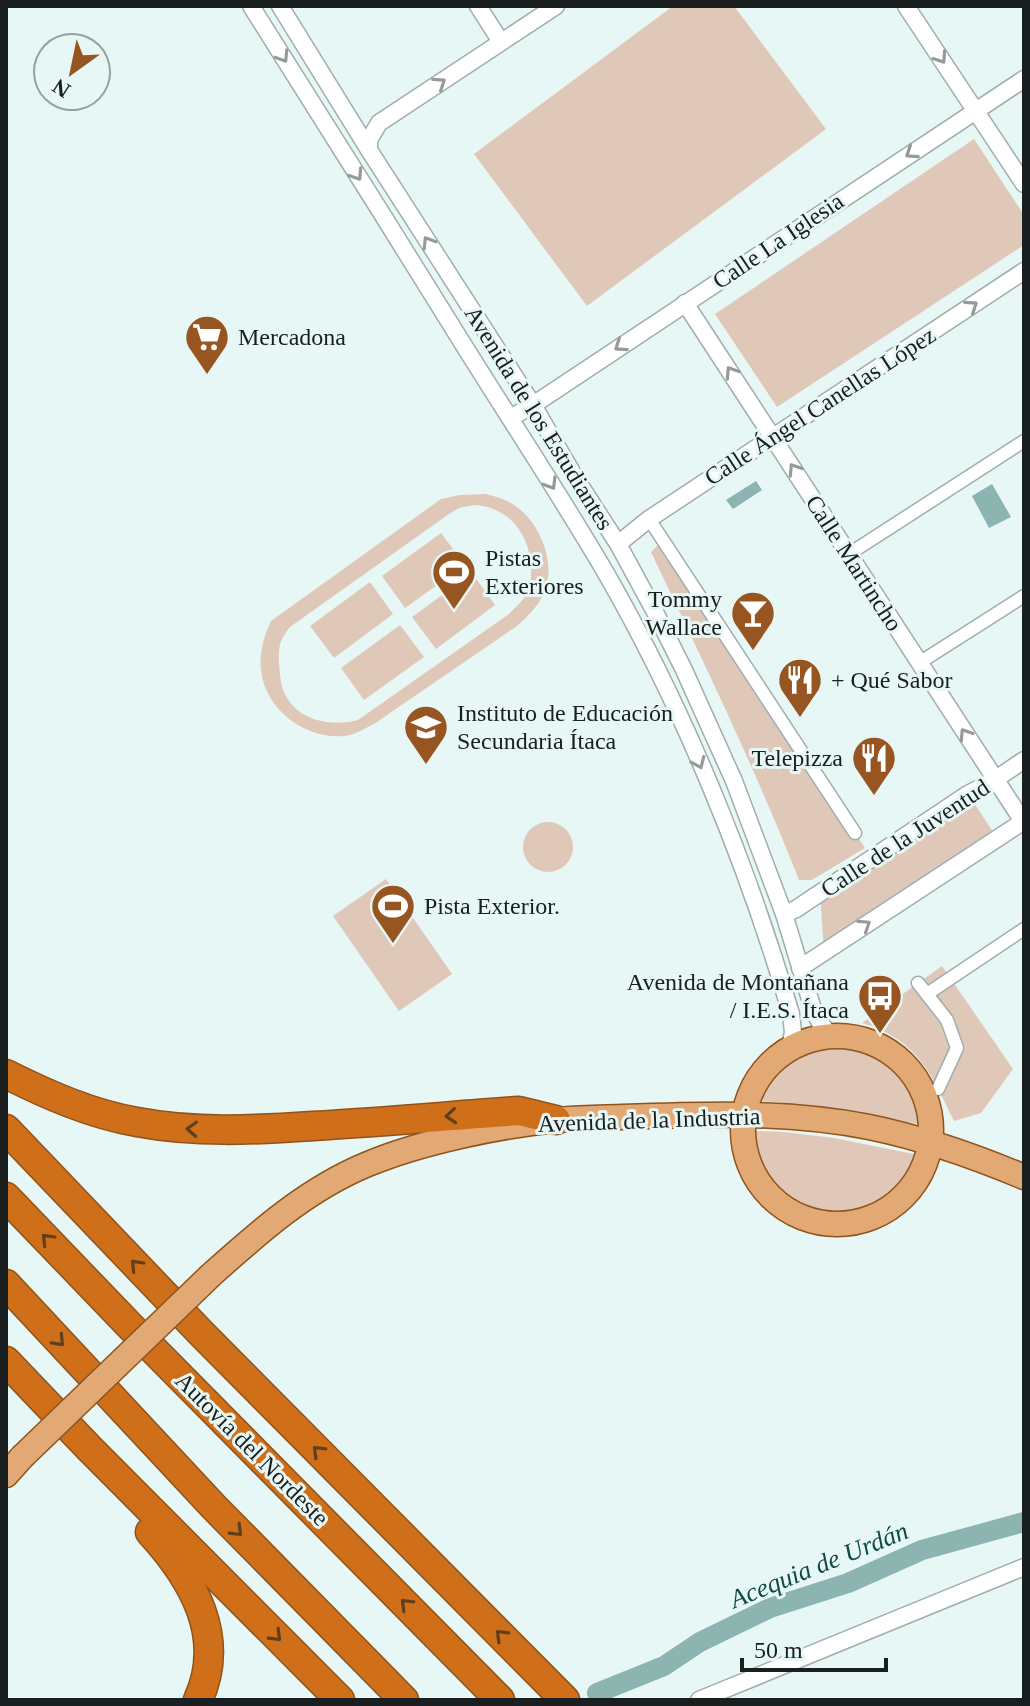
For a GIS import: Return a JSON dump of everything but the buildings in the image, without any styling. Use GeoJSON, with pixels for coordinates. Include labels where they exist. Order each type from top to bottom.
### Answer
{"type":"FeatureCollection","features":[{"type":"Feature","properties":{"kind":"highway"},"geometry":{"type":"LineString","coordinates":[[6,1074],[47,1094],[102,1114],[175,1128],[271,1129],[519,1111],[556,1120]]}},
{"type":"Feature","properties":{"kind":"highway"},"geometry":{"type":"LineString","coordinates":[[6,1129],[200,1332],[562,1697]]}},
{"type":"Feature","properties":{"kind":"highway","name":"Autovía del Nordeste"},"geometry":{"type":"LineString","coordinates":[[6,1197],[500,1700]]}},
{"type":"Feature","properties":{"kind":"highway"},"geometry":{"type":"LineString","coordinates":[[6,1284],[213,1506],[404,1700]]}},
{"type":"Feature","properties":{"kind":"highway"},"geometry":{"type":"LineString","coordinates":[[6,1361],[340,1700]]}},
{"type":"Feature","properties":{"kind":"highway"},"geometry":{"type":"LineString","coordinates":[[89,1448],[102,1479],[160,1542],[182,1572],[207,1624],[210,1646],[208,1670],[198,1700]]}},
{"type":"Feature","properties":{"kind":"main road"},"geometry":{"type":"LineString","coordinates":[[832,1037],[851,1038],[887,1051],[916,1079],[929,1114],[929,1153],[915,1182],[882,1212],[853,1222],[822,1222],[806,1218],[779,1203],[758,1180],[746,1152],[743,1134],[742,1115],[749,1093],[762,1074],[790,1049],[811,1040],[832,1037]]}},
{"type":"Feature","properties":{"kind":"main road","name":"Avenida de la Industria"},"geometry":{"type":"LineString","coordinates":[[14,1466],[211,1275],[291,1207],[368,1164],[440,1141],[556,1120],[707,1114],[782,1116],[900,1134],[1024,1177]]}},
{"type":"Feature","properties":{"kind":"street","name":"Avenida de los Estudiantes"},"geometry":{"type":"LineString","coordinates":[[251,6],[510,418],[607,575],[636,629],[730,835],[791,1014],[793,1032],[790,1049]]}},
{"type":"Feature","properties":{"kind":"street","name":"Avenida de los Estudiantes"},"geometry":{"type":"LineString","coordinates":[[280,6],[533,405],[618,544],[661,624],[708,721],[761,849],[816,1016],[832,1037]]}},
{"type":"Feature","properties":{"kind":"street"},"geometry":{"type":"LineString","coordinates":[[478,6],[501,42]]}},
{"type":"Feature","properties":{"kind":"street"},"geometry":{"type":"LineString","coordinates":[[369,150],[369,140],[379,123],[556,6]]}},
{"type":"Feature","properties":{"kind":"street"},"geometry":{"type":"LineString","coordinates":[[906,6],[1024,184]]}},
{"type":"Feature","properties":{"kind":"street","name":"Calle La Iglesia"},"geometry":{"type":"LineString","coordinates":[[510,418],[1024,79]]}},
{"type":"Feature","properties":{"kind":"street","name":"Calle Ángel Canellas López"},"geometry":{"type":"LineString","coordinates":[[618,544],[649,519],[1024,271]]}},
{"type":"Feature","properties":{"kind":"street","name":"Calle Martincho"},"geometry":{"type":"LineString","coordinates":[[685,303],[1024,822]]}},
{"type":"Feature","properties":{"kind":"street"},"geometry":{"type":"LineString","coordinates":[[849,554],[1024,441]]}},
{"type":"Feature","properties":{"kind":"street"},"geometry":{"type":"LineString","coordinates":[[649,519],[855,833]]}},
{"type":"Feature","properties":{"kind":"street"},"geometry":{"type":"LineString","coordinates":[[919,663],[1024,596]]}},
{"type":"Feature","properties":{"kind":"street","name":"Calle de la Juventud"},"geometry":{"type":"LineString","coordinates":[[784,914],[1024,760]]}},
{"type":"Feature","properties":{"kind":"street"},"geometry":{"type":"LineString","coordinates":[[800,968],[1024,822]]}},
{"type":"Feature","properties":{"kind":"street"},"geometry":{"type":"LineString","coordinates":[[730,835],[761,849]]}},
{"type":"Feature","properties":{"kind":"street"},"geometry":{"type":"LineString","coordinates":[[938,1089],[957,1048],[947,1020],[923,988],[1024,929]]}},
{"type":"Feature","properties":{"kind":"street"},"geometry":{"type":"LineString","coordinates":[[699,1700],[1024,1567]]}},
{"type":"Feature","properties":{"kind":"shaded area"},"geometry":{"type":"Polygon","coordinates":[[[673,6],[734,6],[826,129],[587,306],[474,154],[673,6]]]}},
{"type":"Feature","properties":{"kind":"shaded area"},"geometry":{"type":"Polygon","coordinates":[[[974,139],[1024,215],[1024,245],[777,407],[715,314],[974,139]]]}},
{"type":"Feature","properties":{"kind":"shaded area"},"geometry":{"type":"Polygon","coordinates":[[[485,494],[507,501],[523,512],[537,530],[546,553],[548,576],[544,593],[534,609],[517,626],[374,724],[356,733],[330,736],[316,733],[290,720],[270,698],[261,670],[263,645],[271,621],[441,499],[485,494]],[[474,505],[449,514],[290,627],[279,647],[280,674],[285,694],[298,710],[326,722],[358,720],[517,606],[530,585],[527,546],[508,517],[487,507],[474,505]]]}},
{"type":"Feature","properties":{"kind":"shaded area"},"geometry":{"type":"Polygon","coordinates":[[[441,533],[465,565],[405,608],[382,576],[441,533]]]}},
{"type":"Feature","properties":{"kind":"shaded area"},"geometry":{"type":"Polygon","coordinates":[[[662,541],[865,848],[812,880],[799,880],[747,756],[651,552],[662,541]]]}},
{"type":"Feature","properties":{"kind":"shaded area","name":"Pistas Exteriores"},"geometry":{"type":"Polygon","coordinates":[[[472,573],[495,605],[436,649],[412,617],[472,573]]]}},
{"type":"Feature","properties":{"kind":"shaded area"},"geometry":{"type":"Polygon","coordinates":[[[370,582],[393,614],[334,658],[310,626],[370,582]]]}},
{"type":"Feature","properties":{"kind":"shaded area"},"geometry":{"type":"Polygon","coordinates":[[[400,625],[424,657],[364,700],[341,668],[400,625]]]}},
{"type":"Feature","properties":{"kind":"shaded area"},"geometry":{"type":"Polygon","coordinates":[[[968,794],[997,838],[824,952],[820,893],[968,794]]]}},
{"type":"Feature","properties":{"kind":"shaded area"},"geometry":{"type":"Polygon","coordinates":[[[548,822],[565,830],[573,847],[565,864],[548,872],[531,864],[523,847],[531,830],[548,822]]]}},
{"type":"Feature","properties":{"kind":"shaded area","name":"Pista Exterior."},"geometry":{"type":"Polygon","coordinates":[[[386,879],[452,974],[399,1011],[333,916],[386,879]]]}},
{"type":"Feature","properties":{"kind":"shaded area"},"geometry":{"type":"Polygon","coordinates":[[[942,966],[1013,1069],[981,1113],[954,1121],[920,1060],[896,1038],[862,1023],[942,966]]]}},
{"type":"Feature","properties":{"kind":"shaded area"},"geometry":{"type":"Polygon","coordinates":[[[832,1047],[870,1054],[892,1067],[909,1086],[920,1110],[921,1123],[761,1099],[771,1078],[788,1062],[832,1047]]]}},
{"type":"Feature","properties":{"kind":"shaded area"},"geometry":{"type":"Polygon","coordinates":[[[755,1131],[834,1138],[914,1154],[918,1160],[899,1188],[877,1206],[851,1215],[825,1215],[801,1207],[779,1191],[763,1167],[753,1135],[755,1131]]]}},
{"type":"Feature","properties":{"kind":"water"},"geometry":{"type":"Polygon","coordinates":[[[756,481],[762,490],[733,509],[726,500],[756,481]]]}},
{"type":"Feature","properties":{"kind":"water"},"geometry":{"type":"Polygon","coordinates":[[[992,484],[1011,517],[989,528],[972,496],[992,484]]]}},
{"type":"Feature","properties":{"kind":"waterway","name":"Acequia de Urdán"},"geometry":{"type":"LineString","coordinates":[[597,1693],[664,1666],[700,1642],[770,1608],[848,1583],[922,1550],[1024,1522]]}},
{"type":"Feature","properties":{"kind":"place","name":"Mercadona"},"geometry":{"type":"Point","coordinates":[207,376]}},
{"type":"Feature","properties":{"kind":"place","name":"Pistas Exteriores"},"geometry":{"type":"Point","coordinates":[454,611]}},
{"type":"Feature","properties":{"kind":"place","name":"Tommy Wallace"},"geometry":{"type":"Point","coordinates":[753,652]}},
{"type":"Feature","properties":{"kind":"place","name":"+ Qué Sabor"},"geometry":{"type":"Point","coordinates":[800,719]}},
{"type":"Feature","properties":{"kind":"place","name":"Instituto de Educación Secundaria Ítaca"},"geometry":{"type":"Point","coordinates":[426,766]}},
{"type":"Feature","properties":{"kind":"place","name":"Telepizza"},"geometry":{"type":"Point","coordinates":[874,797]}},
{"type":"Feature","properties":{"kind":"place","name":"Pista Exterior."},"geometry":{"type":"Point","coordinates":[393,945]}},
{"type":"Feature","properties":{"kind":"place","name":"Avenida de Montañana / I.E.S. Ítaca"},"geometry":{"type":"Point","coordinates":[880,1035]}}]}
